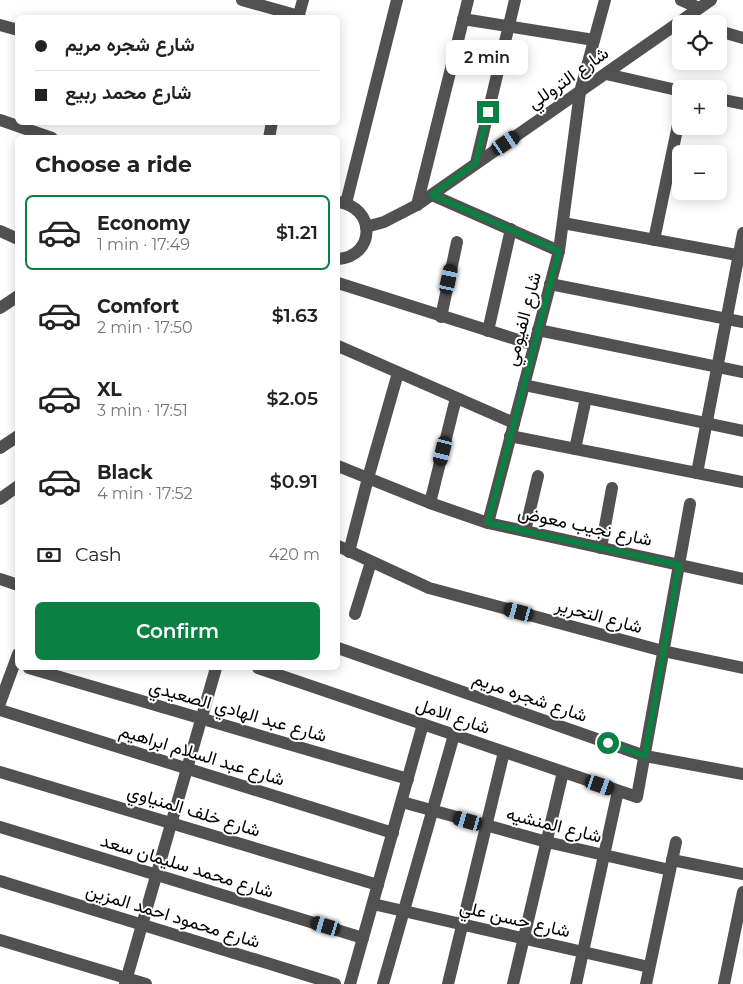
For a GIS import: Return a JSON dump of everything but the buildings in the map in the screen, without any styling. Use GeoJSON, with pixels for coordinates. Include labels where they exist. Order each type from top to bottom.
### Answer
{"type":"FeatureCollection","features":[{"type":"Feature","properties":{"kind":"street"},"geometry":{"type":"LineString","coordinates":[[242,0],[291,15]]}},
{"type":"Feature","properties":{"kind":"street"},"geometry":{"type":"LineString","coordinates":[[299,15],[303,0]]}},
{"type":"Feature","properties":{"kind":"street"},"geometry":{"type":"LineString","coordinates":[[340,259],[352,256],[359,250],[364,243],[366,235],[366,227],[360,212],[354,206],[342,202],[397,0]]}},
{"type":"Feature","properties":{"kind":"street"},"geometry":{"type":"LineString","coordinates":[[417,205],[468,0]]}},
{"type":"Feature","properties":{"kind":"street"},"geometry":{"type":"LineString","coordinates":[[476,163],[515,0]]}},
{"type":"Feature","properties":{"kind":"street","name":"شارع الفيومي"},"geometry":{"type":"LineString","coordinates":[[488,523],[559,251],[580,92],[606,0]]}},
{"type":"Feature","properties":{"kind":"street","name":"شارع التروللي"},"geometry":{"type":"LineString","coordinates":[[689,3],[711,0]]}},
{"type":"Feature","properties":{"kind":"street"},"geometry":{"type":"LineString","coordinates":[[463,19],[594,40]]}},
{"type":"Feature","properties":{"kind":"street"},"geometry":{"type":"LineString","coordinates":[[0,25],[15,29]]}},
{"type":"Feature","properties":{"kind":"street","name":"شارع التروللي"},"geometry":{"type":"LineString","coordinates":[[366,227],[384,222],[417,205],[606,74],[672,32]]}},
{"type":"Feature","properties":{"kind":"street"},"geometry":{"type":"LineString","coordinates":[[727,33],[743,38]]}},
{"type":"Feature","properties":{"kind":"street"},"geometry":{"type":"LineString","coordinates":[[606,74],[672,88]]}},
{"type":"Feature","properties":{"kind":"street"},"geometry":{"type":"LineString","coordinates":[[727,101],[743,104]]}},
{"type":"Feature","properties":{"kind":"street"},"geometry":{"type":"LineString","coordinates":[[0,120],[43,135]]}},
{"type":"Feature","properties":{"kind":"street"},"geometry":{"type":"LineString","coordinates":[[654,240],[676,135]]}},
{"type":"Feature","properties":{"kind":"street"},"geometry":{"type":"LineString","coordinates":[[432,195],[559,251]]}},
{"type":"Feature","properties":{"kind":"street"},"geometry":{"type":"LineString","coordinates":[[562,223],[741,256]]}},
{"type":"Feature","properties":{"kind":"street"},"geometry":{"type":"LineString","coordinates":[[488,331],[511,229]]}},
{"type":"Feature","properties":{"kind":"street"},"geometry":{"type":"LineString","coordinates":[[0,231],[15,238]]}},
{"type":"Feature","properties":{"kind":"street"},"geometry":{"type":"LineString","coordinates":[[697,473],[741,256],[743,233]]}},
{"type":"Feature","properties":{"kind":"street"},"geometry":{"type":"LineString","coordinates":[[441,316],[457,242]]}},
{"type":"Feature","properties":{"kind":"street"},"geometry":{"type":"LineString","coordinates":[[340,284],[534,345]]}},
{"type":"Feature","properties":{"kind":"street"},"geometry":{"type":"LineString","coordinates":[[550,284],[743,322]]}},
{"type":"Feature","properties":{"kind":"street"},"geometry":{"type":"LineString","coordinates":[[0,308],[15,298]]}},
{"type":"Feature","properties":{"kind":"street"},"geometry":{"type":"LineString","coordinates":[[538,330],[743,372]]}},
{"type":"Feature","properties":{"kind":"street"},"geometry":{"type":"LineString","coordinates":[[340,347],[514,423]]}},
{"type":"Feature","properties":{"kind":"street"},"geometry":{"type":"LineString","coordinates":[[343,549],[368,478],[398,372]]}},
{"type":"Feature","properties":{"kind":"street"},"geometry":{"type":"LineString","coordinates":[[524,385],[743,430]]}},
{"type":"Feature","properties":{"kind":"street"},"geometry":{"type":"LineString","coordinates":[[430,503],[456,398]]}},
{"type":"Feature","properties":{"kind":"street"},"geometry":{"type":"LineString","coordinates":[[575,449],[586,398]]}},
{"type":"Feature","properties":{"kind":"street"},"geometry":{"type":"LineString","coordinates":[[0,434],[15,437]]}},
{"type":"Feature","properties":{"kind":"street"},"geometry":{"type":"LineString","coordinates":[[510,436],[743,482]]}},
{"type":"Feature","properties":{"kind":"street"},"geometry":{"type":"LineString","coordinates":[[0,448],[15,437]]}},
{"type":"Feature","properties":{"kind":"street","name":"شارع نجيب معوض"},"geometry":{"type":"LineString","coordinates":[[340,467],[430,503],[488,523],[743,579]]}},
{"type":"Feature","properties":{"kind":"street"},"geometry":{"type":"LineString","coordinates":[[526,531],[538,476]]}},
{"type":"Feature","properties":{"kind":"street"},"geometry":{"type":"LineString","coordinates":[[0,499],[15,488]]}},
{"type":"Feature","properties":{"kind":"street"},"geometry":{"type":"LineString","coordinates":[[601,548],[612,488]]}},
{"type":"Feature","properties":{"kind":"street"},"geometry":{"type":"LineString","coordinates":[[645,756],[690,504]]}},
{"type":"Feature","properties":{"kind":"street","name":"شارع التحرير"},"geometry":{"type":"LineString","coordinates":[[343,549],[438,590],[664,651],[743,668]]}},
{"type":"Feature","properties":{"kind":"street"},"geometry":{"type":"LineString","coordinates":[[355,614],[372,562]]}},
{"type":"Feature","properties":{"kind":"street"},"geometry":{"type":"LineString","coordinates":[[0,579],[15,584]]}},
{"type":"Feature","properties":{"kind":"street","name":"شارع شجره مريم"},"geometry":{"type":"LineString","coordinates":[[340,649],[645,756],[743,774]]}},
{"type":"Feature","properties":{"kind":"street"},"geometry":{"type":"LineString","coordinates":[[0,703],[15,663]]}},
{"type":"Feature","properties":{"kind":"street","name":"شارع عبد الهادي الصعيدي"},"geometry":{"type":"LineString","coordinates":[[36,670],[408,779]]}},
{"type":"Feature","properties":{"kind":"street"},"geometry":{"type":"LineString","coordinates":[[126,981],[215,670]]}},
{"type":"Feature","properties":{"kind":"street","name":"شارع الامل"},"geometry":{"type":"LineString","coordinates":[[264,670],[637,797],[645,756]]}},
{"type":"Feature","properties":{"kind":"street","name":"شارع عبد السلام ابراهيم"},"geometry":{"type":"LineString","coordinates":[[0,710],[393,833]]}},
{"type":"Feature","properties":{"kind":"street"},"geometry":{"type":"LineString","coordinates":[[350,984],[424,724]]}},
{"type":"Feature","properties":{"kind":"street"},"geometry":{"type":"LineString","coordinates":[[383,984],[454,735]]}},
{"type":"Feature","properties":{"kind":"street"},"geometry":{"type":"LineString","coordinates":[[448,984],[504,752]]}},
{"type":"Feature","properties":{"kind":"street","name":"شارع خلف المنياوي"},"geometry":{"type":"LineString","coordinates":[[0,772],[378,885]]}},
{"type":"Feature","properties":{"kind":"street"},"geometry":{"type":"LineString","coordinates":[[512,984],[563,772]]}},
{"type":"Feature","properties":{"kind":"street"},"geometry":{"type":"LineString","coordinates":[[576,984],[618,791]]}},
{"type":"Feature","properties":{"kind":"street","name":"شارع المنشيه"},"geometry":{"type":"LineString","coordinates":[[402,802],[604,856],[743,874]]}},
{"type":"Feature","properties":{"kind":"street","name":"شارع محمد سليمان سعد"},"geometry":{"type":"LineString","coordinates":[[0,826],[363,938]]}},
{"type":"Feature","properties":{"kind":"street"},"geometry":{"type":"LineString","coordinates":[[646,984],[676,842]]}},
{"type":"Feature","properties":{"kind":"street","name":"شارع محمود احمد المزين"},"geometry":{"type":"LineString","coordinates":[[0,880],[335,984]]}},
{"type":"Feature","properties":{"kind":"street"},"geometry":{"type":"LineString","coordinates":[[724,984],[743,892]]}},
{"type":"Feature","properties":{"kind":"street","name":"شارع حسن علي"},"geometry":{"type":"LineString","coordinates":[[373,904],[649,967]]}},
{"type":"Feature","properties":{"kind":"street"},"geometry":{"type":"LineString","coordinates":[[0,940],[126,981],[146,984]]}},
{"type":"Feature","properties":{"kind":"route"},"geometry":{"type":"LineString","coordinates":[[488,112],[476,163],[432,195],[559,251],[488,523],[679,565],[645,756],[608,743]]}}]}
